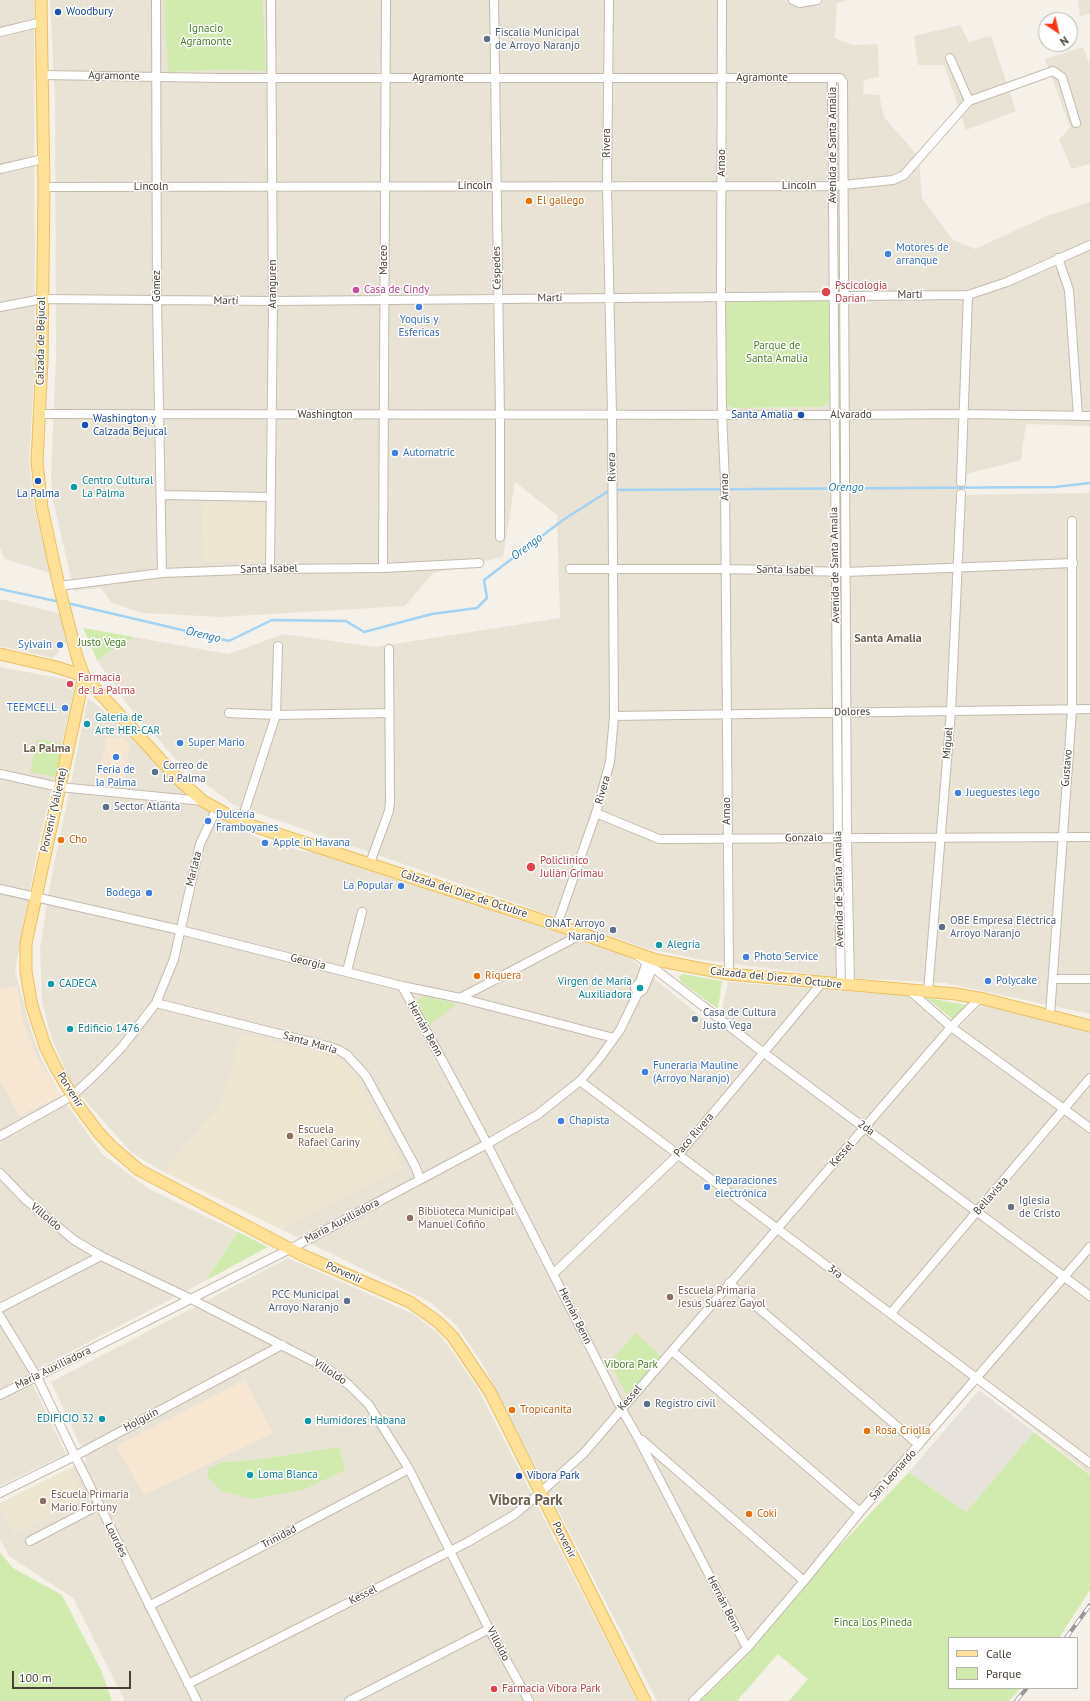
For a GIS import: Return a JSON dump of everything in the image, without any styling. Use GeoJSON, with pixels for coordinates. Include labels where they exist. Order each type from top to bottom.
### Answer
{"type":"FeatureCollection","features":[{"type":"Feature","properties":{"kind":"main road","name":"Calzada de Bejucal"},"geometry":{"type":"LineString","coordinates":[[41,0],[44,187],[38,481],[42,508],[60,589],[84,676]]}},
{"type":"Feature","properties":{"kind":"main road"},"geometry":{"type":"LineString","coordinates":[[56,667],[66,664],[71,660],[74,654],[74,644]]}},
{"type":"Feature","properties":{"kind":"main road"},"geometry":{"type":"LineString","coordinates":[[0,654],[56,667],[84,676]]}},
{"type":"Feature","properties":{"kind":"main road","name":"Porvenir (Valiente)"},"geometry":{"type":"LineString","coordinates":[[34,897],[84,676]]}},
{"type":"Feature","properties":{"kind":"main road","name":"Calzada del Diez de Octubre"},"geometry":{"type":"LineString","coordinates":[[84,676],[179,780],[216,810],[241,822],[557,925],[632,952],[653,964],[821,984],[909,990],[980,998],[1090,1026]]}},
{"type":"Feature","properties":{"kind":"main road","name":"Porvenir"},"geometry":{"type":"LineString","coordinates":[[34,897],[25,957],[32,1006],[45,1046],[72,1096],[98,1132],[111,1146],[140,1170],[290,1248],[410,1302],[445,1329],[473,1365],[490,1392],[645,1701]]}},
{"type":"Feature","properties":{"kind":"street","name":"Gómez"},"geometry":{"type":"LineString","coordinates":[[156,0],[158,77],[157,300],[162,573]]}},
{"type":"Feature","properties":{"kind":"street","name":"Aranguren"},"geometry":{"type":"LineString","coordinates":[[270,569],[273,301],[271,0]]}},
{"type":"Feature","properties":{"kind":"street","name":"Maceo"},"geometry":{"type":"LineString","coordinates":[[383,568],[386,0]]}},
{"type":"Feature","properties":{"kind":"street","name":"Céspedes"},"geometry":{"type":"LineString","coordinates":[[494,0],[497,78],[496,186],[500,415],[500,537]]}},
{"type":"Feature","properties":{"kind":"street","name":"Rivera"},"geometry":{"type":"LineString","coordinates":[[557,925],[596,813],[610,762],[614,716],[612,415],[608,298],[607,187],[608,0]]}},
{"type":"Feature","properties":{"kind":"street","name":"Arnao"},"geometry":{"type":"LineString","coordinates":[[722,0],[721,296],[722,414],[725,481],[729,974]]}},
{"type":"Feature","properties":{"kind":"street"},"geometry":{"type":"LineString","coordinates":[[793,0],[800,3],[817,0]]}},
{"type":"Feature","properties":{"kind":"street"},"geometry":{"type":"LineString","coordinates":[[0,32],[42,22]]}},
{"type":"Feature","properties":{"kind":"street"},"geometry":{"type":"LineString","coordinates":[[950,58],[969,101],[1053,71],[1062,77],[1076,123]]}},
{"type":"Feature","properties":{"kind":"street","name":"Agramonte"},"geometry":{"type":"LineString","coordinates":[[43,75],[272,78],[832,78]]}},
{"type":"Feature","properties":{"kind":"street","name":"Avenida de Santa Amalia"},"geometry":{"type":"LineString","coordinates":[[832,78],[840,78],[843,82],[847,837],[846,985],[838,837],[834,498],[835,296],[832,78]]}},
{"type":"Feature","properties":{"kind":"street","name":"Lincoln"},"geometry":{"type":"LineString","coordinates":[[44,187],[844,186],[899,179],[969,101]]}},
{"type":"Feature","properties":{"kind":"street"},"geometry":{"type":"LineString","coordinates":[[0,169],[43,159]]}},
{"type":"Feature","properties":{"kind":"street","name":"Martí"},"geometry":{"type":"LineString","coordinates":[[0,308],[42,299],[273,301],[968,295],[1006,282],[1090,245]]}},
{"type":"Feature","properties":{"kind":"street"},"geometry":{"type":"LineString","coordinates":[[1058,258],[1069,290],[1078,416]]}},
{"type":"Feature","properties":{"kind":"street"},"geometry":{"type":"LineString","coordinates":[[961,482],[965,414],[968,295]]}},
{"type":"Feature","properties":{"kind":"street","name":"Washington"},"geometry":{"type":"LineString","coordinates":[[39,414],[612,415]]}},
{"type":"Feature","properties":{"kind":"street","name":"Alvarado"},"geometry":{"type":"LineString","coordinates":[[612,415],[965,414],[1090,416]]}},
{"type":"Feature","properties":{"kind":"street","name":"Miguel"},"geometry":{"type":"LineString","coordinates":[[928,992],[951,711],[961,494]]}},
{"type":"Feature","properties":{"kind":"street"},"geometry":{"type":"LineString","coordinates":[[161,495],[271,497]]}},
{"type":"Feature","properties":{"kind":"street","name":"Gustavo"},"geometry":{"type":"LineString","coordinates":[[1050,1015],[1054,979],[1062,837],[1072,710],[1072,521]]}},
{"type":"Feature","properties":{"kind":"street","name":"Santa Isabel"},"geometry":{"type":"LineString","coordinates":[[60,589],[162,573],[270,569],[383,568],[479,563]]}},
{"type":"Feature","properties":{"kind":"street","name":"Santa Isabel"},"geometry":{"type":"LineString","coordinates":[[570,569],[726,569],[846,572],[957,566],[1073,563]]}},
{"type":"Feature","properties":{"kind":"street"},"geometry":{"type":"LineString","coordinates":[[241,822],[276,715],[278,646]]}},
{"type":"Feature","properties":{"kind":"street"},"geometry":{"type":"LineString","coordinates":[[370,863],[389,811],[390,649]]}},
{"type":"Feature","properties":{"kind":"street","name":"Dolores"},"geometry":{"type":"LineString","coordinates":[[614,716],[727,713],[1090,709]]}},
{"type":"Feature","properties":{"kind":"street"},"geometry":{"type":"LineString","coordinates":[[229,713],[276,715],[390,713]]}},
{"type":"Feature","properties":{"kind":"street"},"geometry":{"type":"LineString","coordinates":[[0,774],[60,787],[203,801]]}},
{"type":"Feature","properties":{"kind":"street","name":"Marlata"},"geometry":{"type":"LineString","coordinates":[[0,1136],[72,1096],[100,1071],[122,1047],[156,1003],[174,959],[200,844],[216,810]]}},
{"type":"Feature","properties":{"kind":"street","name":"Gonzalo"},"geometry":{"type":"LineString","coordinates":[[596,813],[658,839],[940,836],[1090,837]]}},
{"type":"Feature","properties":{"kind":"street","name":"Georgia"},"geometry":{"type":"LineString","coordinates":[[0,889],[180,930],[402,986],[460,998],[614,1038]]}},
{"type":"Feature","properties":{"kind":"street"},"geometry":{"type":"LineString","coordinates":[[347,971],[362,912]]}},
{"type":"Feature","properties":{"kind":"street"},"geometry":{"type":"LineString","coordinates":[[460,998],[582,934]]}},
{"type":"Feature","properties":{"kind":"street","name":"María Auxiliadora"},"geometry":{"type":"LineString","coordinates":[[0,1394],[37,1377],[290,1248],[487,1144],[537,1115],[580,1081],[599,1059],[614,1038],[638,993],[643,991],[653,964]]}},
{"type":"Feature","properties":{"kind":"street","name":"María Auxiliadora"},"geometry":{"type":"LineString","coordinates":[[638,993],[636,988],[653,964]]}},
{"type":"Feature","properties":{"kind":"street","name":"2da"},"geometry":{"type":"LineString","coordinates":[[653,964],[764,1053],[978,1211],[1090,1296]]}},
{"type":"Feature","properties":{"kind":"street"},"geometry":{"type":"LineString","coordinates":[[1054,979],[1090,979]]}},
{"type":"Feature","properties":{"kind":"street","name":"Paco Rivera"},"geometry":{"type":"LineString","coordinates":[[554,1274],[679,1154],[821,984]]}},
{"type":"Feature","properties":{"kind":"street","name":"Hernán Benn"},"geometry":{"type":"LineString","coordinates":[[402,986],[487,1144],[554,1274],[620,1408],[637,1436],[747,1648]]}},
{"type":"Feature","properties":{"kind":"street"},"geometry":{"type":"LineString","coordinates":[[909,990],[951,1027],[1090,1128]]}},
{"type":"Feature","properties":{"kind":"street","name":"Kessel"},"geometry":{"type":"LineString","coordinates":[[188,1684],[451,1551],[514,1515],[540,1493],[584,1453],[620,1408],[672,1351],[776,1228],[866,1128],[951,1027],[980,998]]}},
{"type":"Feature","properties":{"kind":"street","name":"Santa María"},"geometry":{"type":"LineString","coordinates":[[156,1003],[327,1046],[339,1050],[347,1055],[354,1061],[369,1081],[415,1166],[420,1179]]}},
{"type":"Feature","properties":{"kind":"street","name":"Bellavista"},"geometry":{"type":"LineString","coordinates":[[891,1313],[1090,1078]]}},
{"type":"Feature","properties":{"kind":"street","name":"3ra"},"geometry":{"type":"LineString","coordinates":[[580,1081],[1090,1463]]}},
{"type":"Feature","properties":{"kind":"street","name":"Villoldo"},"geometry":{"type":"LineString","coordinates":[[0,1173],[26,1200],[74,1240],[101,1256],[191,1299],[328,1369],[369,1404],[409,1468],[489,1629],[529,1701]]}},
{"type":"Feature","properties":{"kind":"street","name":"San Leonardo"},"geometry":{"type":"LineString","coordinates":[[693,1701],[747,1648],[860,1512],[1090,1247]]}},
{"type":"Feature","properties":{"kind":"street"},"geometry":{"type":"LineString","coordinates":[[0,1308],[101,1256]]}},
{"type":"Feature","properties":{"kind":"street"},"geometry":{"type":"LineString","coordinates":[[729,1283],[919,1445]]}},
{"type":"Feature","properties":{"kind":"street","name":"Lourdes"},"geometry":{"type":"LineString","coordinates":[[0,1316],[37,1377],[149,1606],[198,1701]]}},
{"type":"Feature","properties":{"kind":"street","name":"Holguín"},"geometry":{"type":"LineString","coordinates":[[0,1493],[75,1456],[282,1345]]}},
{"type":"Feature","properties":{"kind":"street"},"geometry":{"type":"LineString","coordinates":[[672,1351],[860,1512]]}},
{"type":"Feature","properties":{"kind":"street"},"geometry":{"type":"LineString","coordinates":[[637,1436],[804,1581]]}},
{"type":"Feature","properties":{"kind":"street","name":"Trinidad"},"geometry":{"type":"LineString","coordinates":[[149,1606],[409,1468]]}},
{"type":"Feature","properties":{"kind":"street"},"geometry":{"type":"LineString","coordinates":[[30,1541],[99,1505]]}},
{"type":"Feature","properties":{"kind":"street"},"geometry":{"type":"LineString","coordinates":[[349,1701],[489,1629]]}},
{"type":"Feature","properties":{"kind":"shaded area"},"geometry":{"type":"Polygon","coordinates":[[[0,0],[34,0],[35,361],[29,462],[35,511],[50,573],[5,559],[0,548],[0,0]]]}},
{"type":"Feature","properties":{"kind":"shaded area"},"geometry":{"type":"Polygon","coordinates":[[[50,0],[164,0],[169,72],[221,70],[266,71],[263,0],[848,0],[837,3],[835,38],[852,45],[878,44],[879,77],[864,80],[863,94],[879,95],[884,117],[919,157],[922,198],[953,240],[975,249],[1047,216],[1090,202],[1090,426],[1026,424],[1021,460],[966,474],[964,495],[1090,493],[1090,1014],[945,983],[832,977],[697,959],[645,948],[234,805],[182,766],[130,708],[97,660],[134,637],[228,654],[284,634],[375,647],[560,618],[557,515],[515,482],[503,557],[433,573],[405,606],[221,617],[142,613],[112,603],[101,588],[74,591],[53,500],[51,477],[56,359],[55,104],[50,0]],[[827,404],[728,406],[733,408],[821,407],[827,404]]]}},
{"type":"Feature","properties":{"kind":"shaded area"},"geometry":{"type":"Polygon","coordinates":[[[1078,0],[1090,0],[1090,14],[1080,16],[1078,0]]]}},
{"type":"Feature","properties":{"kind":"shaded area"},"geometry":{"type":"Polygon","coordinates":[[[960,25],[969,42],[991,36],[1016,111],[966,130],[944,65],[918,65],[914,36],[960,25]]]}},
{"type":"Feature","properties":{"kind":"shaded area"},"geometry":{"type":"Polygon","coordinates":[[[1083,47],[1090,65],[1090,164],[1072,169],[1059,140],[1070,127],[1045,59],[1067,52],[1078,52],[1078,49],[1083,47]]]}},
{"type":"Feature","properties":{"kind":"shaded area"},"geometry":{"type":"Polygon","coordinates":[[[201,503],[266,503],[266,561],[204,561],[201,503]]]}},
{"type":"Feature","properties":{"kind":"shaded area"},"geometry":{"type":"Polygon","coordinates":[[[0,599],[62,614],[67,642],[53,658],[0,646],[0,599]]]}},
{"type":"Feature","properties":{"kind":"shaded area"},"geometry":{"type":"Polygon","coordinates":[[[0,667],[76,681],[36,857],[15,971],[33,1037],[41,1058],[59,1093],[102,1154],[149,1189],[238,1232],[205,1281],[28,1374],[66,1454],[0,1486],[0,667]]]}},
{"type":"Feature","properties":{"kind":"shaded area"},"geometry":{"type":"Polygon","coordinates":[[[88,698],[111,717],[183,791],[239,828],[260,839],[301,851],[312,852],[629,956],[640,967],[717,1030],[728,982],[908,996],[953,1033],[983,1004],[1090,1031],[1090,1474],[977,1384],[806,1582],[747,1656],[700,1701],[657,1701],[483,1365],[456,1325],[430,1302],[162,1171],[132,1153],[73,1087],[51,1037],[42,1003],[40,949],[49,890],[88,698]]]}},
{"type":"Feature","properties":{"kind":"shaded area","name":"Feria de la Palma"},"geometry":{"type":"Polygon","coordinates":[[[107,738],[124,738],[130,746],[123,790],[96,788],[107,738]]]}},
{"type":"Feature","properties":{"kind":"shaded area"},"geometry":{"type":"Polygon","coordinates":[[[17,986],[24,1024],[35,1053],[60,1096],[19,1116],[0,1080],[0,989],[17,986]]]}},
{"type":"Feature","properties":{"kind":"shaded area","name":"Escuela Rafael Cariny"},"geometry":{"type":"Polygon","coordinates":[[[241,1034],[336,1055],[355,1073],[403,1168],[281,1229],[162,1171],[221,1104],[241,1034]]]}},
{"type":"Feature","properties":{"kind":"shaded area"},"geometry":{"type":"Polygon","coordinates":[[[288,1258],[413,1314],[438,1333],[477,1387],[637,1701],[125,1701],[73,1598],[9,1556],[0,1539],[0,1503],[87,1460],[51,1382],[288,1258]],[[339,1447],[260,1459],[223,1462],[303,1490],[346,1470],[339,1447]]]}},
{"type":"Feature","properties":{"kind":"shaded area"},"geometry":{"type":"Polygon","coordinates":[[[245,1380],[273,1433],[144,1495],[116,1446],[245,1380]]]}},
{"type":"Feature","properties":{"kind":"shaded area"},"geometry":{"type":"Polygon","coordinates":[[[979,1390],[1034,1432],[966,1512],[909,1472],[979,1390]]]}},
{"type":"Feature","properties":{"kind":"shaded area","name":"Escuela Primaria Mario Fortuny"},"geometry":{"type":"Polygon","coordinates":[[[70,1468],[85,1498],[15,1534],[0,1509],[0,1504],[70,1468]]]}},
{"type":"Feature","properties":{"kind":"green space","name":"Ignacio Agramonte"},"geometry":{"type":"Polygon","coordinates":[[[164,0],[263,0],[266,71],[221,70],[168,72],[164,0]]]}},
{"type":"Feature","properties":{"kind":"green space","name":"Parque de Santa Amalia"},"geometry":{"type":"Polygon","coordinates":[[[823,297],[830,305],[831,398],[827,405],[821,407],[733,408],[728,406],[725,401],[725,302],[733,298],[823,297]]]}},
{"type":"Feature","properties":{"kind":"green space","name":"Justo Vega"},"geometry":{"type":"Polygon","coordinates":[[[83,628],[134,637],[97,660],[83,628]]]}},
{"type":"Feature","properties":{"kind":"green space"},"geometry":{"type":"Polygon","coordinates":[[[37,739],[64,744],[56,777],[30,772],[37,739]]]}},
{"type":"Feature","properties":{"kind":"green space"},"geometry":{"type":"Polygon","coordinates":[[[683,974],[722,981],[718,1009],[681,982],[679,976],[683,974]]]}},
{"type":"Feature","properties":{"kind":"green space"},"geometry":{"type":"Polygon","coordinates":[[[424,996],[457,1004],[429,1025],[416,1004],[418,999],[424,996]]]}},
{"type":"Feature","properties":{"kind":"green space"},"geometry":{"type":"Polygon","coordinates":[[[927,998],[967,1005],[953,1020],[927,998]]]}},
{"type":"Feature","properties":{"kind":"green space"},"geometry":{"type":"Polygon","coordinates":[[[238,1232],[268,1247],[205,1281],[238,1232]]]}},
{"type":"Feature","properties":{"kind":"green space","name":"Vibora Park"},"geometry":{"type":"Polygon","coordinates":[[[636,1333],[662,1357],[627,1395],[609,1362],[636,1333]]]}},
{"type":"Feature","properties":{"kind":"green space","name":"Finca Los Pineda"},"geometry":{"type":"Polygon","coordinates":[[[1034,1432],[1090,1475],[1090,1590],[1060,1637],[948,1637],[948,1689],[1020,1689],[1009,1701],[789,1701],[808,1679],[778,1654],[737,1701],[700,1701],[747,1656],[806,1582],[909,1472],[966,1512],[1034,1432]]]}},
{"type":"Feature","properties":{"kind":"green space","name":"Loma Blanca"},"geometry":{"type":"Polygon","coordinates":[[[339,1447],[346,1470],[303,1490],[252,1499],[221,1491],[207,1476],[209,1468],[223,1462],[260,1459],[339,1447]]]}},
{"type":"Feature","properties":{"kind":"green space"},"geometry":{"type":"Polygon","coordinates":[[[0,1552],[13,1568],[62,1595],[101,1670],[112,1701],[0,1701],[0,1552]]]}},
{"type":"Feature","properties":{"kind":"waterway","name":"Orengo"},"geometry":{"type":"LineString","coordinates":[[67,603],[229,641],[272,620],[346,621],[364,632],[432,614],[477,608],[487,598],[484,580],[563,520],[610,490],[1055,487],[1090,483]]}},
{"type":"Feature","properties":{"kind":"waterway","name":"Orengo"},"geometry":{"type":"LineString","coordinates":[[0,589],[60,602]]}},
{"type":"Feature","properties":{"kind":"railway"},"geometry":{"type":"LineString","coordinates":[[1067,1637],[1090,1605]]}},
{"type":"Feature","properties":{"kind":"railway"},"geometry":{"type":"LineString","coordinates":[[1016,1701],[1026,1689]]}},
{"type":"Feature","properties":{"kind":"place","name":"Woodbury"},"geometry":{"type":"Point","coordinates":[58,12]}},
{"type":"Feature","properties":{"kind":"place","name":"Fiscalía Municipal de Arroyo Naranjo"},"geometry":{"type":"Point","coordinates":[487,39]}},
{"type":"Feature","properties":{"kind":"place","name":"El gallego"},"geometry":{"type":"Point","coordinates":[529,201]}},
{"type":"Feature","properties":{"kind":"place","name":"Motores de arranque"},"geometry":{"type":"Point","coordinates":[888,254]}},
{"type":"Feature","properties":{"kind":"place","name":"Casa de Cindy"},"geometry":{"type":"Point","coordinates":[356,290]}},
{"type":"Feature","properties":{"kind":"place","name":"Pscicologia Darian"},"geometry":{"type":"Point","coordinates":[826,292]}},
{"type":"Feature","properties":{"kind":"place","name":"Yoquis y Esfericas"},"geometry":{"type":"Point","coordinates":[419,307]}},
{"type":"Feature","properties":{"kind":"place","name":"Santa Amalia"},"geometry":{"type":"Point","coordinates":[801,415]}},
{"type":"Feature","properties":{"kind":"place","name":"Washington y Calzada Bejucal"},"geometry":{"type":"Point","coordinates":[85,425]}},
{"type":"Feature","properties":{"kind":"place","name":"Automatric"},"geometry":{"type":"Point","coordinates":[395,453]}},
{"type":"Feature","properties":{"kind":"place","name":"La Palma"},"geometry":{"type":"Point","coordinates":[38,481]}},
{"type":"Feature","properties":{"kind":"place","name":"Centro Cultural La Palma"},"geometry":{"type":"Point","coordinates":[74,487]}},
{"type":"Feature","properties":{"kind":"place","name":"Sylvain"},"geometry":{"type":"Point","coordinates":[60,645]}},
{"type":"Feature","properties":{"kind":"place","name":"Farmacia de La Palma"},"geometry":{"type":"Point","coordinates":[70,684]}},
{"type":"Feature","properties":{"kind":"place","name":"TEEMCELL"},"geometry":{"type":"Point","coordinates":[65,708]}},
{"type":"Feature","properties":{"kind":"place","name":"Galería de Arte HER-CAR"},"geometry":{"type":"Point","coordinates":[87,724]}},
{"type":"Feature","properties":{"kind":"place","name":"Super Mario"},"geometry":{"type":"Point","coordinates":[180,743]}},
{"type":"Feature","properties":{"kind":"place","name":"Feria de la Palma"},"geometry":{"type":"Point","coordinates":[116,757]}},
{"type":"Feature","properties":{"kind":"place","name":"Correo de La Palma"},"geometry":{"type":"Point","coordinates":[155,772]}},
{"type":"Feature","properties":{"kind":"place","name":"Jueguestes lego"},"geometry":{"type":"Point","coordinates":[958,793]}},
{"type":"Feature","properties":{"kind":"place","name":"Sector Atlanta"},"geometry":{"type":"Point","coordinates":[106,807]}},
{"type":"Feature","properties":{"kind":"place","name":"Dulcería Framboyanes"},"geometry":{"type":"Point","coordinates":[208,821]}},
{"type":"Feature","properties":{"kind":"place","name":"Cho"},"geometry":{"type":"Point","coordinates":[61,840]}},
{"type":"Feature","properties":{"kind":"place","name":"Apple in Havana"},"geometry":{"type":"Point","coordinates":[265,843]}},
{"type":"Feature","properties":{"kind":"place","name":"Policlínico Julián Grimau"},"geometry":{"type":"Point","coordinates":[531,867]}},
{"type":"Feature","properties":{"kind":"place","name":"La Popular"},"geometry":{"type":"Point","coordinates":[401,886]}},
{"type":"Feature","properties":{"kind":"place","name":"Bodega"},"geometry":{"type":"Point","coordinates":[149,893]}},
{"type":"Feature","properties":{"kind":"place","name":"OBE Empresa Eléctrica Arroyo Naranjo"},"geometry":{"type":"Point","coordinates":[942,927]}},
{"type":"Feature","properties":{"kind":"place","name":"ONAT Arroyo Naranjo"},"geometry":{"type":"Point","coordinates":[613,930]}},
{"type":"Feature","properties":{"kind":"place","name":"Alegría"},"geometry":{"type":"Point","coordinates":[659,945]}},
{"type":"Feature","properties":{"kind":"place","name":"Photo Service"},"geometry":{"type":"Point","coordinates":[746,957]}},
{"type":"Feature","properties":{"kind":"place","name":"Riquera"},"geometry":{"type":"Point","coordinates":[477,976]}},
{"type":"Feature","properties":{"kind":"place","name":"Polycake"},"geometry":{"type":"Point","coordinates":[988,981]}},
{"type":"Feature","properties":{"kind":"place","name":"CADECA"},"geometry":{"type":"Point","coordinates":[51,984]}},
{"type":"Feature","properties":{"kind":"place","name":"Virgen de María Auxiliadora"},"geometry":{"type":"Point","coordinates":[640,988]}},
{"type":"Feature","properties":{"kind":"place","name":"Casa de Cultura Justo Vega"},"geometry":{"type":"Point","coordinates":[695,1019]}},
{"type":"Feature","properties":{"kind":"place","name":"Edificio 1476"},"geometry":{"type":"Point","coordinates":[70,1029]}},
{"type":"Feature","properties":{"kind":"place","name":"Funeraria Mauline (Arroyo Naranjo)"},"geometry":{"type":"Point","coordinates":[645,1072]}},
{"type":"Feature","properties":{"kind":"place","name":"Chapista"},"geometry":{"type":"Point","coordinates":[561,1121]}},
{"type":"Feature","properties":{"kind":"place","name":"Escuela Rafael Cariny"},"geometry":{"type":"Point","coordinates":[290,1136]}},
{"type":"Feature","properties":{"kind":"place","name":"Reparaciones electrónica"},"geometry":{"type":"Point","coordinates":[707,1187]}},
{"type":"Feature","properties":{"kind":"place","name":"Iglesia de Cristo"},"geometry":{"type":"Point","coordinates":[1011,1207]}},
{"type":"Feature","properties":{"kind":"place","name":"Biblioteca Municipal Manuel Cofiño"},"geometry":{"type":"Point","coordinates":[410,1218]}},
{"type":"Feature","properties":{"kind":"place","name":"Escuela Primaria Jesús Suárez Gayol"},"geometry":{"type":"Point","coordinates":[670,1297]}},
{"type":"Feature","properties":{"kind":"place","name":"PCC Municipal Arroyo Naranjo"},"geometry":{"type":"Point","coordinates":[347,1301]}},
{"type":"Feature","properties":{"kind":"place","name":"Registro civil"},"geometry":{"type":"Point","coordinates":[647,1404]}},
{"type":"Feature","properties":{"kind":"place","name":"Tropicanita"},"geometry":{"type":"Point","coordinates":[512,1410]}},
{"type":"Feature","properties":{"kind":"place","name":"EDIFICIO 32"},"geometry":{"type":"Point","coordinates":[102,1419]}},
{"type":"Feature","properties":{"kind":"place","name":"Humidores Habana"},"geometry":{"type":"Point","coordinates":[308,1421]}},
{"type":"Feature","properties":{"kind":"place","name":"Rosa Criolla"},"geometry":{"type":"Point","coordinates":[867,1431]}},
{"type":"Feature","properties":{"kind":"place","name":"Loma Blanca"},"geometry":{"type":"Point","coordinates":[250,1475]}},
{"type":"Feature","properties":{"kind":"place","name":"Víbora Park"},"geometry":{"type":"Point","coordinates":[519,1476]}},
{"type":"Feature","properties":{"kind":"place","name":"Escuela Primaria Mario Fortuny"},"geometry":{"type":"Point","coordinates":[43,1501]}},
{"type":"Feature","properties":{"kind":"place","name":"Coki"},"geometry":{"type":"Point","coordinates":[749,1514]}},
{"type":"Feature","properties":{"kind":"place","name":"Farmacia Víbora Park"},"geometry":{"type":"Point","coordinates":[494,1689]}},
{"type":"Feature","properties":{"kind":"district","name":"Santa Amalia"},"geometry":{"type":"Point","coordinates":[888,639]}},
{"type":"Feature","properties":{"kind":"district","name":"La Palma"},"geometry":{"type":"Point","coordinates":[47,749]}},
{"type":"Feature","properties":{"kind":"district","name":"Víbora Park"},"geometry":{"type":"Point","coordinates":[526,1501]}}]}
